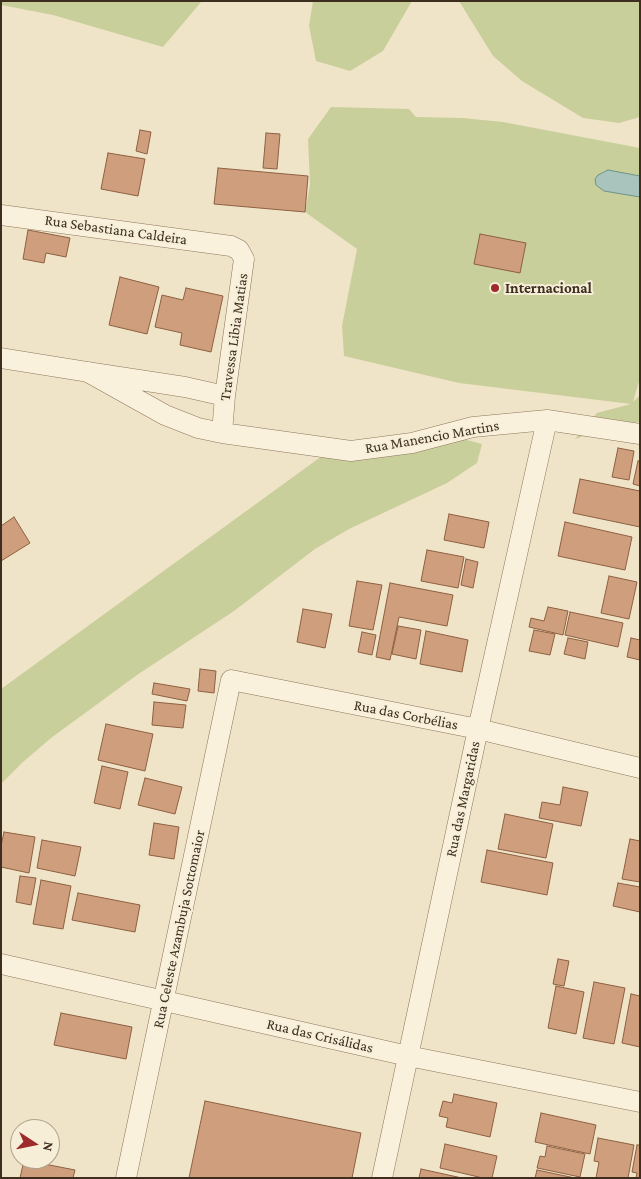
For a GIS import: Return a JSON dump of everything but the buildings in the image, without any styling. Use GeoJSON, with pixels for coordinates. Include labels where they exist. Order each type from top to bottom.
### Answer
{"type":"FeatureCollection","features":[{"type":"Feature","properties":{"kind":"street","name":"Rua Sebastiana Caldeira"},"geometry":{"type":"LineString","coordinates":[[1,215],[231,246]]}},
{"type":"Feature","properties":{"kind":"street","name":"Travessa Libia Matias"},"geometry":{"type":"LineString","coordinates":[[222,433],[225,396],[244,260],[239,250],[231,246]]}},
{"type":"Feature","properties":{"kind":"street","name":"Rua Manencio Martins"},"geometry":{"type":"LineString","coordinates":[[1,358],[184,387],[225,396]]}},
{"type":"Feature","properties":{"kind":"street","name":"Rua Manencio Martins"},"geometry":{"type":"LineString","coordinates":[[88,372],[165,415],[198,428],[352,451],[412,443],[473,427],[547,420],[640,434]]}},
{"type":"Feature","properties":{"kind":"street","name":"Rua das Margaridas"},"geometry":{"type":"LineString","coordinates":[[382,1178],[547,420]]}},
{"type":"Feature","properties":{"kind":"street","name":"Rua das Corbélias"},"geometry":{"type":"LineString","coordinates":[[231,680],[478,730],[640,768]]}},
{"type":"Feature","properties":{"kind":"street","name":"Rua Celeste Azambuja Sottomaior"},"geometry":{"type":"LineString","coordinates":[[126,1178],[231,680]]}},
{"type":"Feature","properties":{"kind":"street","name":"Rua das Crisálidas"},"geometry":{"type":"LineString","coordinates":[[1,964],[408,1056],[640,1102]]}},
{"type":"Feature","properties":{"kind":"green space"},"geometry":{"type":"Polygon","coordinates":[[[1,1],[202,1],[163,47],[53,15],[1,5],[1,1]]]}},
{"type":"Feature","properties":{"kind":"green space"},"geometry":{"type":"Polygon","coordinates":[[[313,1],[412,1],[383,51],[350,71],[316,61],[309,26],[313,1]]]}},
{"type":"Feature","properties":{"kind":"green space"},"geometry":{"type":"Polygon","coordinates":[[[459,1],[640,1],[640,117],[619,123],[583,118],[522,81],[493,56],[459,1]]]}},
{"type":"Feature","properties":{"kind":"green space","name":"Internacional"},"geometry":{"type":"Polygon","coordinates":[[[331,107],[409,109],[416,117],[463,118],[503,122],[640,148],[640,378],[633,402],[640,395],[640,422],[609,427],[575,439],[597,413],[631,404],[459,383],[344,356],[342,326],[357,249],[305,212],[310,185],[308,139],[331,107]]]}},
{"type":"Feature","properties":{"kind":"green space"},"geometry":{"type":"Polygon","coordinates":[[[460,438],[482,444],[477,463],[447,483],[349,529],[315,549],[234,611],[137,675],[51,738],[1,784],[1,689],[322,456],[460,438]]]}},
{"type":"Feature","properties":{"kind":"water"},"geometry":{"type":"Polygon","coordinates":[[[608,170],[640,176],[640,197],[604,191],[596,185],[595,179],[598,175],[608,170]]]}},
{"type":"Feature","properties":{"kind":"place","name":"Internacional"},"geometry":{"type":"Point","coordinates":[495,288]}}]}
